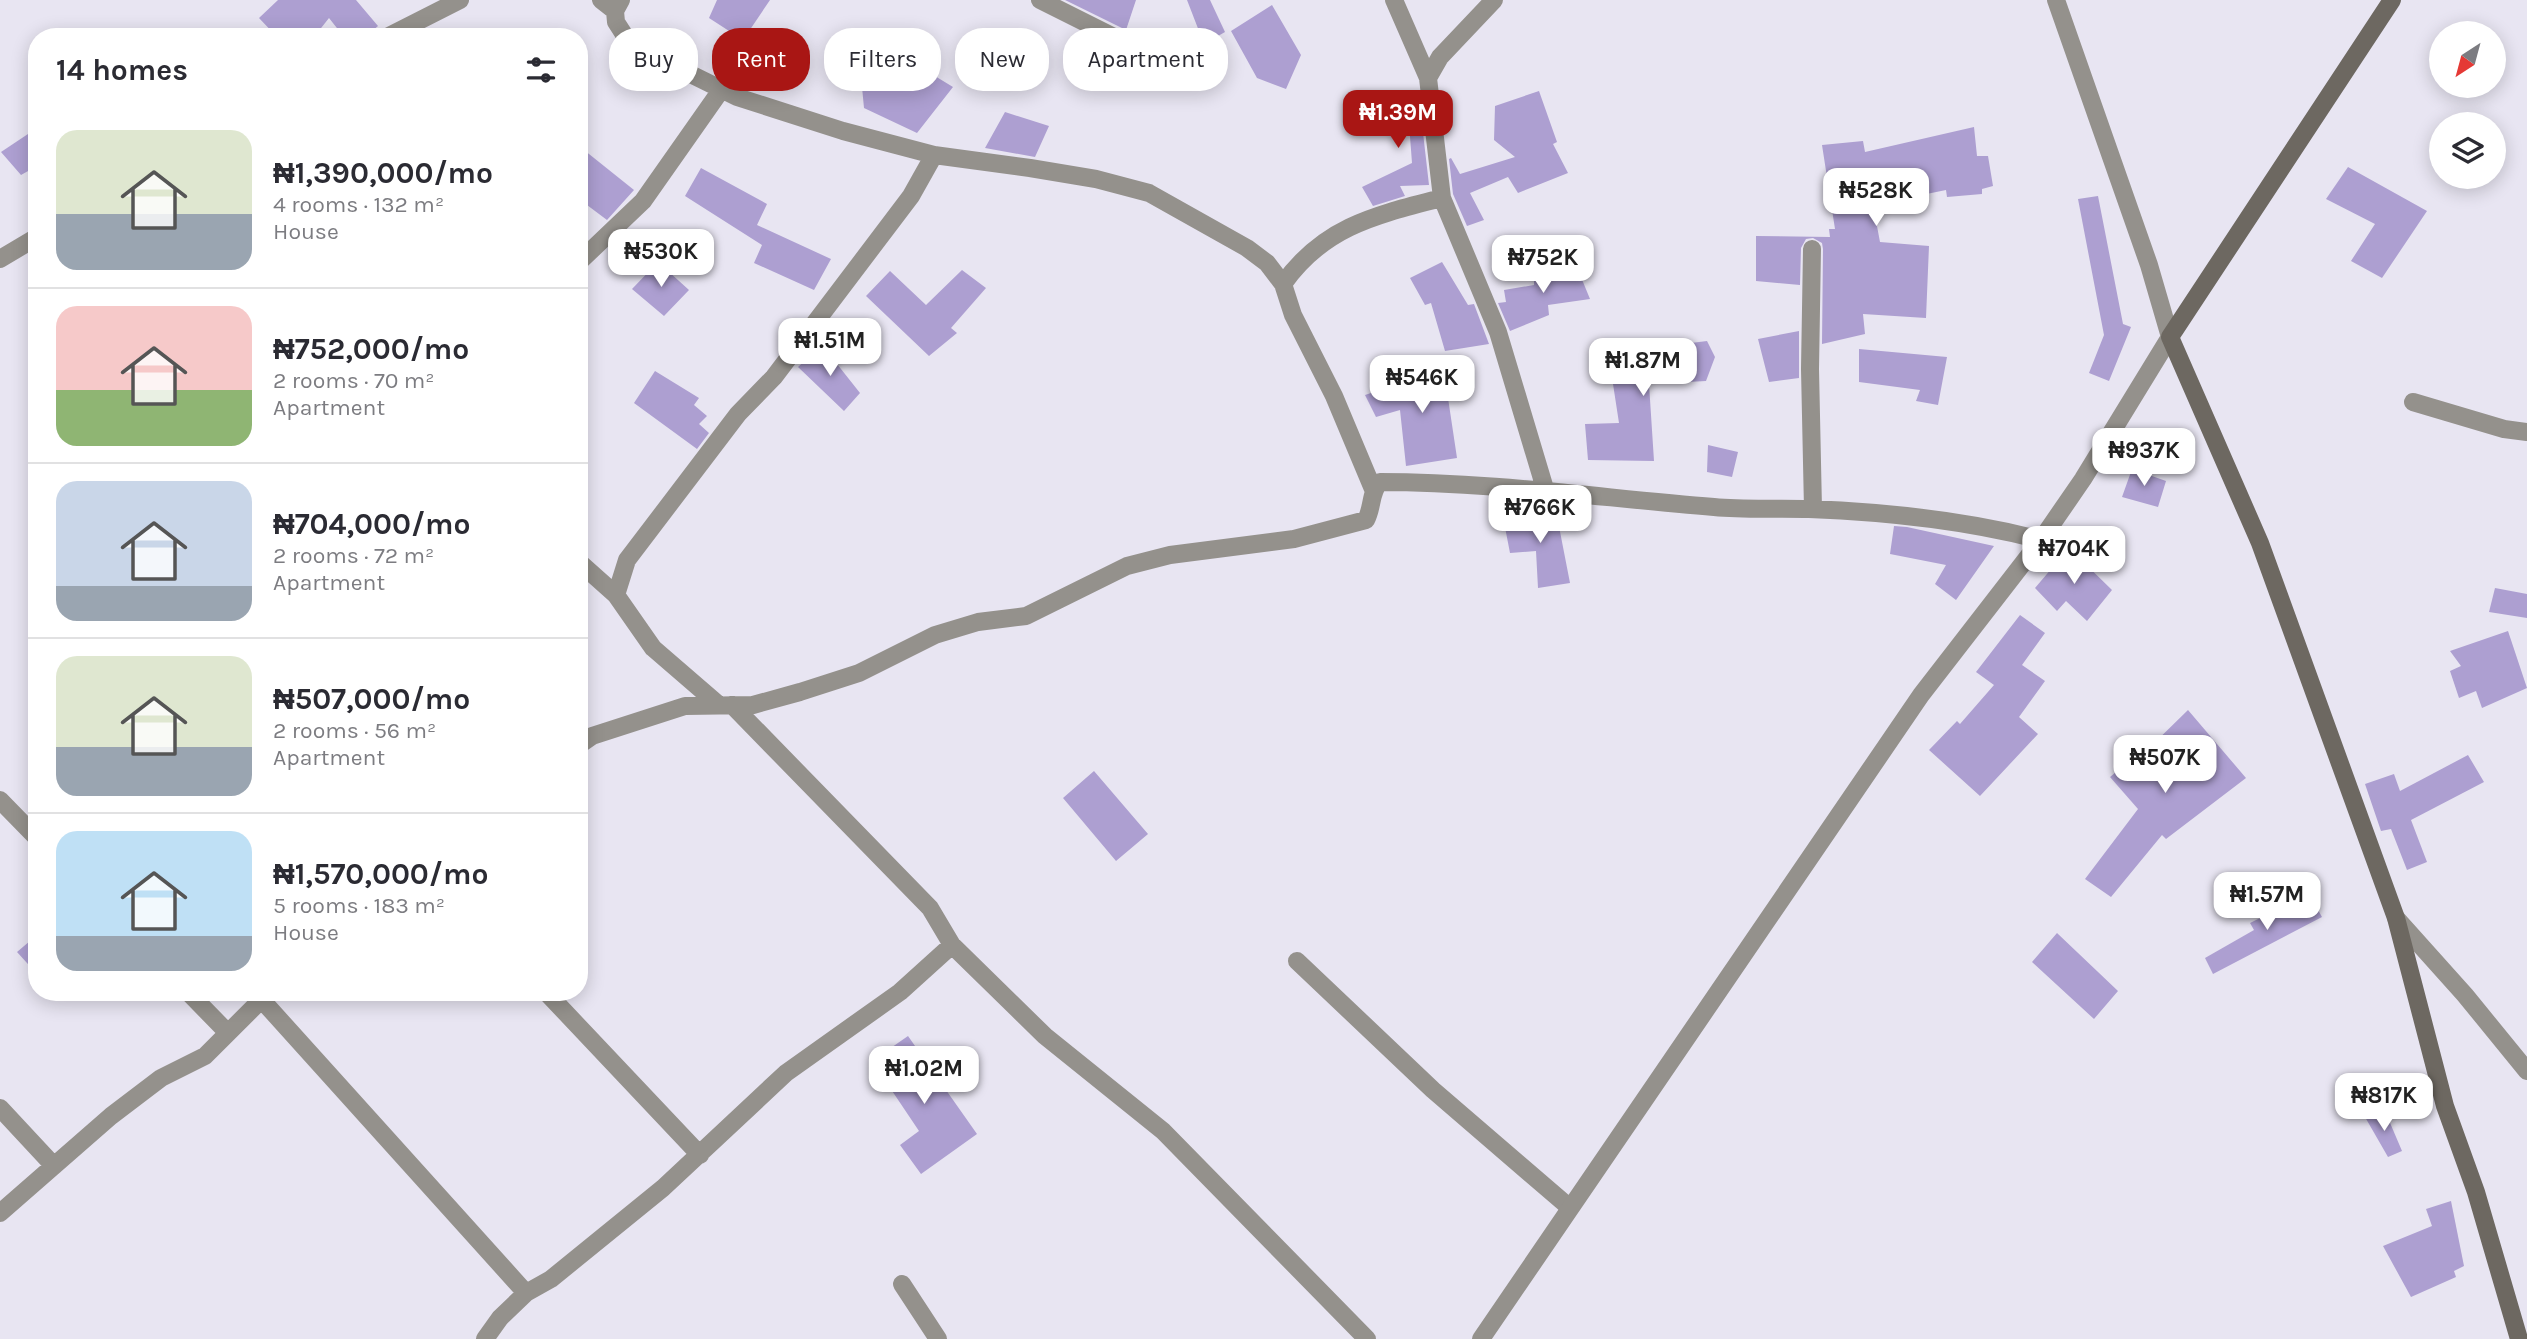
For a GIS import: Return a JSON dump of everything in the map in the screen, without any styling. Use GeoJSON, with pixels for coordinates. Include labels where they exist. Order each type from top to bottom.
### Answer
{"type":"FeatureCollection","features":[{"type":"Feature","properties":{"kind":"main road"},"geometry":{"type":"LineString","coordinates":[[2392,0],[2170,337],[2260,543],[2396,918],[2445,1106],[2476,1192],[2519,1339]]}},
{"type":"Feature","properties":{"kind":"street"},"geometry":{"type":"LineString","coordinates":[[405,28],[460,0]]}},
{"type":"Feature","properties":{"kind":"street"},"geometry":{"type":"LineString","coordinates":[[1040,0],[1096,28]]}},
{"type":"Feature","properties":{"kind":"street"},"geometry":{"type":"LineString","coordinates":[[1394,0],[1428,78],[1442,198],[1499,332],[1546,492]]}},
{"type":"Feature","properties":{"kind":"street"},"geometry":{"type":"LineString","coordinates":[[1428,78],[1440,57],[1494,0]]}},
{"type":"Feature","properties":{"kind":"street"},"geometry":{"type":"LineString","coordinates":[[1481,1339],[1922,695],[2041,540],[2083,479],[2170,337],[2149,265],[2056,0]]}},
{"type":"Feature","properties":{"kind":"street"},"geometry":{"type":"LineString","coordinates":[[612,4],[616,22],[625,36],[658,58],[712,85]]}},
{"type":"Feature","properties":{"kind":"street"},"geometry":{"type":"LineString","coordinates":[[588,253],[643,201],[720,91]]}},
{"type":"Feature","properties":{"kind":"street"},"geometry":{"type":"LineString","coordinates":[[588,739],[685,706],[753,705],[859,673],[902,649],[956,629],[978,622],[1026,616],[1127,566],[1170,555],[1294,539],[1366,520],[1373,507],[1373,489],[1334,396],[1293,314],[1283,284],[1267,263],[1247,248],[1149,193],[1030,167],[934,155],[843,131],[724,91]]}},
{"type":"Feature","properties":{"kind":"street"},"geometry":{"type":"LineString","coordinates":[[616,595],[627,560],[738,414],[774,377],[911,196],[934,155]]}},
{"type":"Feature","properties":{"kind":"street"},"geometry":{"type":"LineString","coordinates":[[1283,284],[1300,260],[1339,232],[1374,216],[1442,198]]}},
{"type":"Feature","properties":{"kind":"street"},"geometry":{"type":"LineString","coordinates":[[0,259],[28,242]]}},
{"type":"Feature","properties":{"kind":"street"},"geometry":{"type":"LineString","coordinates":[[1812,249],[1812,509]]}},
{"type":"Feature","properties":{"kind":"street"},"geometry":{"type":"LineString","coordinates":[[2413,402],[2504,429],[2527,432]]}},
{"type":"Feature","properties":{"kind":"street"},"geometry":{"type":"LineString","coordinates":[[1373,489],[1380,482],[1418,482],[1717,507],[1812,509],[1986,526],[2041,540]]}},
{"type":"Feature","properties":{"kind":"street"},"geometry":{"type":"LineString","coordinates":[[588,570],[616,595],[653,648],[726,705],[930,908],[952,945],[1045,1036],[1163,1131],[1367,1339]]}},
{"type":"Feature","properties":{"kind":"street"},"geometry":{"type":"LineString","coordinates":[[0,800],[28,829]]}},
{"type":"Feature","properties":{"kind":"street"},"geometry":{"type":"LineString","coordinates":[[2396,918],[2465,995],[2527,1071]]}},
{"type":"Feature","properties":{"kind":"street"},"geometry":{"type":"LineString","coordinates":[[485,1339],[500,1318],[526,1293],[551,1279],[700,1155],[786,1073],[900,992],[952,945]]}},
{"type":"Feature","properties":{"kind":"street"},"geometry":{"type":"LineString","coordinates":[[1297,961],[1433,1090],[1569,1207]]}},
{"type":"Feature","properties":{"kind":"street"},"geometry":{"type":"LineString","coordinates":[[197,1001],[228,1033]]}},
{"type":"Feature","properties":{"kind":"street"},"geometry":{"type":"LineString","coordinates":[[0,1213],[111,1116],[162,1078],[205,1056],[260,1001]]}},
{"type":"Feature","properties":{"kind":"street"},"geometry":{"type":"LineString","coordinates":[[269,1001],[526,1293]]}},
{"type":"Feature","properties":{"kind":"street"},"geometry":{"type":"LineString","coordinates":[[555,1001],[700,1155]]}},
{"type":"Feature","properties":{"kind":"street"},"geometry":{"type":"LineString","coordinates":[[0,1108],[54,1166]]}},
{"type":"Feature","properties":{"kind":"street"},"geometry":{"type":"LineString","coordinates":[[902,1284],[938,1339]]}},
{"type":"Feature","properties":{"kind":"building"},"geometry":{"type":"Polygon","coordinates":[[[278,0],[356,0],[378,26],[337,28],[329,18],[321,28],[268,28],[259,18],[278,0]]]}},
{"type":"Feature","properties":{"kind":"building"},"geometry":{"type":"Polygon","coordinates":[[[717,0],[770,0],[751,28],[724,28],[709,18],[717,0]]]}},
{"type":"Feature","properties":{"kind":"building"},"geometry":{"type":"Polygon","coordinates":[[[1065,0],[1136,0],[1127,28],[1065,0]]]}},
{"type":"Feature","properties":{"kind":"building"},"geometry":{"type":"Polygon","coordinates":[[[1187,0],[1210,0],[1223,28],[1198,28],[1187,0]]]}},
{"type":"Feature","properties":{"kind":"building"},"geometry":{"type":"Polygon","coordinates":[[[1272,5],[1301,55],[1286,89],[1257,78],[1231,31],[1272,5]]]}},
{"type":"Feature","properties":{"kind":"building"},"geometry":{"type":"Polygon","coordinates":[[[941,80],[953,87],[917,133],[864,108],[862,91],[941,91],[941,80]]]}},
{"type":"Feature","properties":{"kind":"building"},"geometry":{"type":"Polygon","coordinates":[[[1539,91],[1557,142],[1553,144],[1568,173],[1518,193],[1508,177],[1470,193],[1484,220],[1467,226],[1453,194],[1449,159],[1451,158],[1460,174],[1515,157],[1494,140],[1495,106],[1539,91]]]}},
{"type":"Feature","properties":{"kind":"building"},"geometry":{"type":"Polygon","coordinates":[[[1419,98],[1429,185],[1400,186],[1405,196],[1373,206],[1362,187],[1412,163],[1409,123],[1363,132],[1357,112],[1419,98]]]}},
{"type":"Feature","properties":{"kind":"building"},"geometry":{"type":"Polygon","coordinates":[[[1005,112],[1049,126],[1035,157],[985,148],[1005,112]]]}},
{"type":"Feature","properties":{"kind":"building"},"geometry":{"type":"Polygon","coordinates":[[[1974,127],[1977,156],[1988,156],[1993,186],[1982,189],[1982,194],[1947,197],[1946,190],[1873,205],[1880,242],[1929,246],[1926,318],[1863,314],[1865,334],[1822,344],[1823,249],[1822,243],[1813,238],[1806,239],[1801,248],[1800,285],[1756,281],[1756,236],[1830,237],[1829,229],[1835,229],[1822,145],[1863,141],[1865,152],[1974,127]]]}},
{"type":"Feature","properties":{"kind":"building"},"geometry":{"type":"Polygon","coordinates":[[[28,134],[28,171],[21,175],[1,152],[28,134]]]}},
{"type":"Feature","properties":{"kind":"building"},"geometry":{"type":"Polygon","coordinates":[[[588,153],[634,190],[607,220],[588,206],[588,153]]]}},
{"type":"Feature","properties":{"kind":"building"},"geometry":{"type":"Polygon","coordinates":[[[2348,167],[2427,211],[2382,278],[2351,261],[2375,224],[2326,199],[2348,167]]]}},
{"type":"Feature","properties":{"kind":"building"},"geometry":{"type":"Polygon","coordinates":[[[701,168],[767,204],[757,225],[831,259],[814,290],[754,263],[762,245],[685,196],[701,168]]]}},
{"type":"Feature","properties":{"kind":"building"},"geometry":{"type":"Polygon","coordinates":[[[2098,196],[2123,324],[2131,327],[2109,381],[2089,373],[2104,335],[2078,199],[2098,196]]]}},
{"type":"Feature","properties":{"kind":"building"},"geometry":{"type":"Polygon","coordinates":[[[1574,260],[1590,299],[1548,305],[1549,315],[1510,331],[1498,303],[1506,302],[1504,290],[1534,285],[1534,274],[1574,260]]]}},
{"type":"Feature","properties":{"kind":"building"},"geometry":{"type":"Polygon","coordinates":[[[658,262],[689,290],[664,316],[632,289],[658,262]]]}},
{"type":"Feature","properties":{"kind":"building"},"geometry":{"type":"Polygon","coordinates":[[[1442,262],[1468,305],[1474,304],[1489,344],[1445,351],[1431,303],[1425,305],[1410,278],[1442,262]]]}},
{"type":"Feature","properties":{"kind":"building"},"geometry":{"type":"Polygon","coordinates":[[[962,270],[986,288],[951,328],[957,333],[929,356],[866,296],[890,271],[926,305],[962,270]]]}},
{"type":"Feature","properties":{"kind":"building"},"geometry":{"type":"Polygon","coordinates":[[[1799,331],[1799,378],[1769,382],[1758,339],[1799,331]]]}},
{"type":"Feature","properties":{"kind":"building"},"geometry":{"type":"Polygon","coordinates":[[[1707,341],[1715,357],[1706,381],[1649,384],[1654,461],[1588,460],[1585,424],[1619,423],[1609,358],[1707,341]]]}},
{"type":"Feature","properties":{"kind":"building"},"geometry":{"type":"Polygon","coordinates":[[[822,345],[860,393],[844,411],[798,367],[822,345]]]}},
{"type":"Feature","properties":{"kind":"building"},"geometry":{"type":"Polygon","coordinates":[[[1859,349],[1947,357],[1938,405],[1916,401],[1920,390],[1859,382],[1859,349]]]}},
{"type":"Feature","properties":{"kind":"building"},"geometry":{"type":"Polygon","coordinates":[[[1451,366],[1458,395],[1448,398],[1457,458],[1406,466],[1400,410],[1376,417],[1365,395],[1451,366]]]}},
{"type":"Feature","properties":{"kind":"building"},"geometry":{"type":"Polygon","coordinates":[[[655,371],[699,398],[694,405],[707,416],[699,424],[709,433],[697,449],[634,403],[655,371]]]}},
{"type":"Feature","properties":{"kind":"building"},"geometry":{"type":"Polygon","coordinates":[[[1708,445],[1738,452],[1732,477],[1707,472],[1708,445]]]}},
{"type":"Feature","properties":{"kind":"building"},"geometry":{"type":"Polygon","coordinates":[[[2132,469],[2166,481],[2158,507],[2122,497],[2132,469]]]}},
{"type":"Feature","properties":{"kind":"building"},"geometry":{"type":"Polygon","coordinates":[[[1556,511],[1570,583],[1538,588],[1536,551],[1510,553],[1503,517],[1556,511]]]}},
{"type":"Feature","properties":{"kind":"building"},"geometry":{"type":"Polygon","coordinates":[[[1894,526],[1994,546],[1956,600],[1935,584],[1946,565],[1890,554],[1894,526]]]}},
{"type":"Feature","properties":{"kind":"building"},"geometry":{"type":"Polygon","coordinates":[[[2069,548],[2112,590],[2087,621],[2066,601],[2057,611],[2035,588],[2069,548]]]}},
{"type":"Feature","properties":{"kind":"building"},"geometry":{"type":"Polygon","coordinates":[[[2495,588],[2527,594],[2527,618],[2489,612],[2495,588]]]}},
{"type":"Feature","properties":{"kind":"building"},"geometry":{"type":"Polygon","coordinates":[[[2020,615],[2045,633],[2022,665],[2045,681],[2019,717],[2038,734],[1980,796],[1929,750],[1957,721],[1960,724],[1994,685],[1976,672],[2020,615]]]}},
{"type":"Feature","properties":{"kind":"building"},"geometry":{"type":"Polygon","coordinates":[[[2508,631],[2527,688],[2482,708],[2476,691],[2459,698],[2450,671],[2461,666],[2450,651],[2508,631]]]}},
{"type":"Feature","properties":{"kind":"building"},"geometry":{"type":"Polygon","coordinates":[[[2188,710],[2246,778],[2166,839],[2162,835],[2111,897],[2085,879],[2138,809],[2110,777],[2139,753],[2142,755],[2188,710]]]}},
{"type":"Feature","properties":{"kind":"building"},"geometry":{"type":"Polygon","coordinates":[[[2468,755],[2484,782],[2411,820],[2427,862],[2407,870],[2391,829],[2381,831],[2365,784],[2394,774],[2400,791],[2468,755]]]}},
{"type":"Feature","properties":{"kind":"building"},"geometry":{"type":"Polygon","coordinates":[[[1094,771],[1148,834],[1116,861],[1063,798],[1094,771]]]}},
{"type":"Feature","properties":{"kind":"building"},"geometry":{"type":"Polygon","coordinates":[[[2309,894],[2322,917],[2213,974],[2205,958],[2254,930],[2250,923],[2309,894]]]}},
{"type":"Feature","properties":{"kind":"building"},"geometry":{"type":"Polygon","coordinates":[[[2057,933],[2118,991],[2094,1019],[2032,962],[2057,933]]]}},
{"type":"Feature","properties":{"kind":"building"},"geometry":{"type":"Polygon","coordinates":[[[28,943],[28,964],[17,952],[28,943]]]}},
{"type":"Feature","properties":{"kind":"building"},"geometry":{"type":"Polygon","coordinates":[[[908,1036],[977,1134],[921,1174],[900,1145],[919,1131],[872,1061],[908,1036]]]}},
{"type":"Feature","properties":{"kind":"building"},"geometry":{"type":"Polygon","coordinates":[[[2385,1111],[2402,1151],[2388,1157],[2365,1117],[2385,1111]]]}},
{"type":"Feature","properties":{"kind":"building"},"geometry":{"type":"Polygon","coordinates":[[[2451,1201],[2464,1266],[2454,1271],[2456,1277],[2411,1297],[2383,1246],[2432,1226],[2426,1209],[2451,1201]]]}}]}
